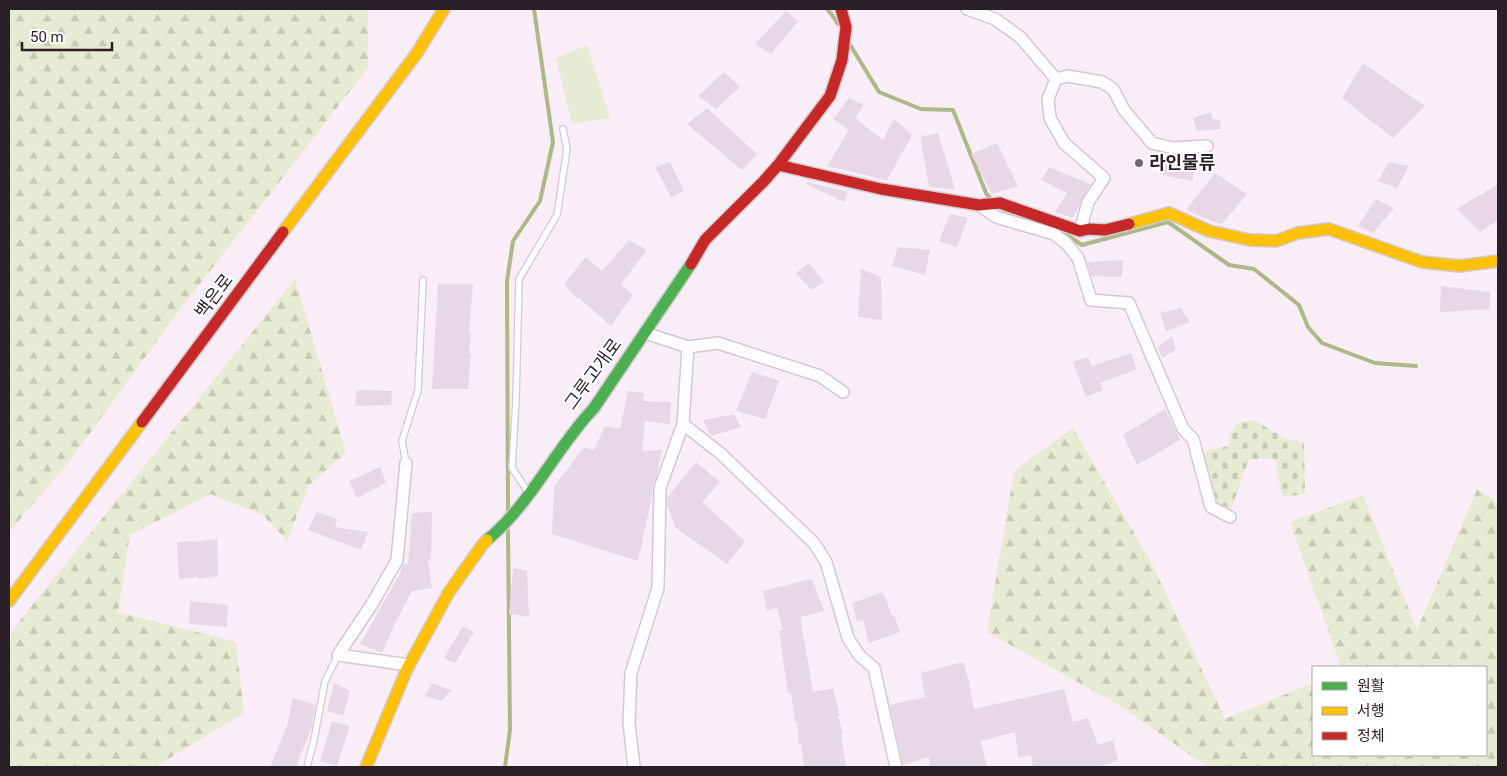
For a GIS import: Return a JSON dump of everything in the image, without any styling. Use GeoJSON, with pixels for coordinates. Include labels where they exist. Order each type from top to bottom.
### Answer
{"type":"FeatureCollection","features":[{"type":"Feature","properties":{"kind":"street","name":"백은로"},"geometry":{"type":"LineString","coordinates":[[9,601],[417,54],[444,9]]}},
{"type":"Feature","properties":{"kind":"street","name":"그루고개로"},"geometry":{"type":"LineString","coordinates":[[366,767],[409,665],[450,592],[483,544],[501,529],[526,498],[578,425],[594,408],[684,276],[705,240],[778,165],[830,96],[842,60],[846,27],[841,9]]}},
{"type":"Feature","properties":{"kind":"street"},"geometry":{"type":"LineString","coordinates":[[967,9],[995,19],[1020,37],[1056,80]]}},
{"type":"Feature","properties":{"kind":"street"},"geometry":{"type":"LineString","coordinates":[[1080,231],[1088,202],[1104,178],[1064,143],[1050,118],[1048,100],[1056,80],[1068,76],[1102,82],[1113,89],[1124,110],[1152,143],[1173,148],[1208,146]]}},
{"type":"Feature","properties":{"kind":"street"},"geometry":{"type":"LineString","coordinates":[[778,165],[881,189],[982,205],[1000,203],[1080,231],[1089,229],[1105,230],[1170,213],[1209,231],[1250,240],[1276,241],[1298,233],[1329,229],[1422,262],[1460,266],[1498,261]]}},
{"type":"Feature","properties":{"kind":"street"},"geometry":{"type":"LineString","coordinates":[[982,205],[996,217],[1054,234],[1066,243],[1078,258],[1091,300],[1129,303],[1183,429],[1193,439],[1212,507],[1230,517]]}},
{"type":"Feature","properties":{"kind":"street"},"geometry":{"type":"LineString","coordinates":[[644,333],[688,347],[718,343],[820,376],[843,392]]}},
{"type":"Feature","properties":{"kind":"street"},"geometry":{"type":"LineString","coordinates":[[634,767],[630,723],[631,673],[658,588],[660,488],[683,424],[688,347]]}},
{"type":"Feature","properties":{"kind":"street"},"geometry":{"type":"LineString","coordinates":[[683,424],[720,453],[814,542],[826,562],[848,638],[859,655],[874,668],[896,767]]}},
{"type":"Feature","properties":{"kind":"street"},"geometry":{"type":"LineString","coordinates":[[406,463],[397,560],[372,604],[338,656],[409,665]]}},
{"type":"Feature","properties":{"kind":"lane"},"geometry":{"type":"LineString","coordinates":[[526,498],[512,468],[519,278],[557,215],[567,149],[563,129]]}},
{"type":"Feature","properties":{"kind":"lane"},"geometry":{"type":"LineString","coordinates":[[406,463],[402,441],[418,390],[424,280]]}},
{"type":"Feature","properties":{"kind":"lane"},"geometry":{"type":"LineString","coordinates":[[307,767],[325,681],[338,656]]}},
{"type":"Feature","properties":{"kind":"green space"},"geometry":{"type":"Polygon","coordinates":[[[9,9],[368,9],[368,68],[178,312],[69,462],[9,532],[9,9]]]}},
{"type":"Feature","properties":{"kind":"green space"},"geometry":{"type":"Polygon","coordinates":[[[587,45],[610,118],[572,124],[556,58],[587,45]]]}},
{"type":"Feature","properties":{"kind":"green space"},"geometry":{"type":"Polygon","coordinates":[[[295,279],[346,453],[309,485],[287,541],[264,516],[211,494],[130,535],[118,612],[236,642],[244,713],[155,767],[9,767],[9,637],[22,618],[295,279]]]}},
{"type":"Feature","properties":{"kind":"green space"},"geometry":{"type":"Polygon","coordinates":[[[1255,420],[1282,437],[1304,443],[1305,494],[1282,497],[1275,459],[1249,459],[1231,509],[1214,502],[1203,462],[1207,450],[1229,446],[1229,435],[1237,423],[1255,420]]]}},
{"type":"Feature","properties":{"kind":"green space"},"geometry":{"type":"Polygon","coordinates":[[[1073,428],[1152,564],[1225,719],[1312,683],[1312,756],[1487,756],[1487,666],[1341,666],[1290,522],[1363,495],[1417,630],[1477,489],[1498,502],[1498,767],[1194,767],[1205,765],[1117,704],[987,632],[1014,471],[1073,428]]]}},
{"type":"Feature","properties":{"kind":"building"},"geometry":{"type":"Polygon","coordinates":[[[786,11],[798,21],[771,54],[755,44],[786,11]]]}},
{"type":"Feature","properties":{"kind":"building"},"geometry":{"type":"Polygon","coordinates":[[[1363,63],[1425,106],[1393,138],[1342,98],[1363,63]]]}},
{"type":"Feature","properties":{"kind":"building"},"geometry":{"type":"Polygon","coordinates":[[[724,72],[740,87],[716,109],[698,96],[724,72]]]}},
{"type":"Feature","properties":{"kind":"building"},"geometry":{"type":"Polygon","coordinates":[[[849,98],[864,105],[855,118],[883,140],[894,119],[912,135],[887,180],[827,166],[849,130],[833,119],[849,98]]]}},
{"type":"Feature","properties":{"kind":"building"},"geometry":{"type":"Polygon","coordinates":[[[707,108],[757,154],[742,170],[687,124],[707,108]]]}},
{"type":"Feature","properties":{"kind":"building"},"geometry":{"type":"Polygon","coordinates":[[[1211,112],[1212,119],[1220,120],[1221,129],[1197,131],[1193,118],[1211,112]]]}},
{"type":"Feature","properties":{"kind":"building"},"geometry":{"type":"Polygon","coordinates":[[[938,133],[955,189],[929,187],[920,137],[938,133]]]}},
{"type":"Feature","properties":{"kind":"building"},"geometry":{"type":"Polygon","coordinates":[[[997,143],[1018,186],[992,194],[971,154],[997,143]]]}},
{"type":"Feature","properties":{"kind":"building"},"geometry":{"type":"Polygon","coordinates":[[[1166,158],[1196,165],[1192,181],[1163,175],[1166,158]]]}},
{"type":"Feature","properties":{"kind":"building"},"geometry":{"type":"Polygon","coordinates":[[[670,162],[684,191],[671,197],[655,167],[670,162]]]}},
{"type":"Feature","properties":{"kind":"building"},"geometry":{"type":"Polygon","coordinates":[[[1389,162],[1409,166],[1397,188],[1378,181],[1389,162]]]}},
{"type":"Feature","properties":{"kind":"building"},"geometry":{"type":"Polygon","coordinates":[[[1049,167],[1090,184],[1073,218],[1055,212],[1067,193],[1041,180],[1049,167]]]}},
{"type":"Feature","properties":{"kind":"building"},"geometry":{"type":"Polygon","coordinates":[[[1215,173],[1247,194],[1222,224],[1186,210],[1215,173]]]}},
{"type":"Feature","properties":{"kind":"building"},"geometry":{"type":"Polygon","coordinates":[[[807,182],[848,192],[844,202],[806,184],[807,182]]]}},
{"type":"Feature","properties":{"kind":"building"},"geometry":{"type":"Polygon","coordinates":[[[1498,184],[1498,220],[1480,232],[1457,209],[1498,184]]]}},
{"type":"Feature","properties":{"kind":"building"},"geometry":{"type":"Polygon","coordinates":[[[1376,199],[1394,208],[1373,233],[1358,226],[1376,199]]]}},
{"type":"Feature","properties":{"kind":"building"},"geometry":{"type":"Polygon","coordinates":[[[950,214],[968,218],[957,247],[939,241],[950,214]]]}},
{"type":"Feature","properties":{"kind":"building"},"geometry":{"type":"Polygon","coordinates":[[[629,240],[647,250],[621,284],[633,295],[611,326],[578,297],[577,299],[564,284],[586,257],[602,271],[629,240]]]}},
{"type":"Feature","properties":{"kind":"building"},"geometry":{"type":"Polygon","coordinates":[[[898,247],[930,250],[925,275],[892,266],[898,247]]]}},
{"type":"Feature","properties":{"kind":"building"},"geometry":{"type":"Polygon","coordinates":[[[1123,260],[1122,277],[1091,276],[1087,262],[1123,260]]]}},
{"type":"Feature","properties":{"kind":"building"},"geometry":{"type":"Polygon","coordinates":[[[809,263],[824,282],[811,290],[796,273],[809,263]]]}},
{"type":"Feature","properties":{"kind":"building"},"geometry":{"type":"Polygon","coordinates":[[[861,269],[881,277],[882,320],[858,317],[861,269]]]}},
{"type":"Feature","properties":{"kind":"building"},"geometry":{"type":"Polygon","coordinates":[[[438,284],[473,284],[469,332],[471,332],[469,354],[471,354],[468,389],[432,389],[438,284]]]}},
{"type":"Feature","properties":{"kind":"building"},"geometry":{"type":"Polygon","coordinates":[[[1441,286],[1490,292],[1490,309],[1440,312],[1441,286]]]}},
{"type":"Feature","properties":{"kind":"building"},"geometry":{"type":"Polygon","coordinates":[[[1181,308],[1190,322],[1166,331],[1160,313],[1181,308]]]}},
{"type":"Feature","properties":{"kind":"building"},"geometry":{"type":"Polygon","coordinates":[[[1172,336],[1176,350],[1162,358],[1158,347],[1172,336]]]}},
{"type":"Feature","properties":{"kind":"building"},"geometry":{"type":"Polygon","coordinates":[[[1131,353],[1137,369],[1100,383],[1103,390],[1086,397],[1073,362],[1088,357],[1092,366],[1131,353]]]}},
{"type":"Feature","properties":{"kind":"building"},"geometry":{"type":"Polygon","coordinates":[[[752,372],[779,381],[765,419],[736,411],[752,372]]]}},
{"type":"Feature","properties":{"kind":"building"},"geometry":{"type":"Polygon","coordinates":[[[357,390],[392,391],[391,405],[355,406],[357,390]]]}},
{"type":"Feature","properties":{"kind":"building"},"geometry":{"type":"Polygon","coordinates":[[[628,391],[644,393],[643,401],[671,402],[670,424],[645,421],[642,451],[662,450],[638,561],[552,534],[554,487],[584,447],[594,450],[605,426],[620,429],[628,391]]]}},
{"type":"Feature","properties":{"kind":"building"},"geometry":{"type":"Polygon","coordinates":[[[1165,409],[1180,440],[1137,465],[1123,435],[1165,409]]]}},
{"type":"Feature","properties":{"kind":"building"},"geometry":{"type":"Polygon","coordinates":[[[734,414],[741,427],[711,436],[703,420],[734,414]]]}},
{"type":"Feature","properties":{"kind":"building"},"geometry":{"type":"Polygon","coordinates":[[[696,462],[720,482],[702,502],[745,541],[727,564],[676,528],[667,505],[667,498],[696,462]]]}},
{"type":"Feature","properties":{"kind":"building"},"geometry":{"type":"Polygon","coordinates":[[[380,467],[386,483],[357,498],[349,481],[380,467]]]}},
{"type":"Feature","properties":{"kind":"building"},"geometry":{"type":"Polygon","coordinates":[[[317,512],[337,519],[335,527],[368,532],[361,550],[308,530],[317,512]]]}},
{"type":"Feature","properties":{"kind":"building"},"geometry":{"type":"Polygon","coordinates":[[[432,512],[431,560],[428,560],[432,588],[412,591],[382,653],[360,644],[401,572],[403,564],[408,564],[412,513],[432,512]]]}},
{"type":"Feature","properties":{"kind":"building"},"geometry":{"type":"Polygon","coordinates":[[[217,539],[218,576],[179,579],[177,542],[217,539]]]}},
{"type":"Feature","properties":{"kind":"building"},"geometry":{"type":"Polygon","coordinates":[[[513,568],[527,571],[529,617],[509,614],[513,568]]]}},
{"type":"Feature","properties":{"kind":"building"},"geometry":{"type":"Polygon","coordinates":[[[812,579],[824,611],[800,617],[813,692],[833,688],[843,733],[841,733],[846,767],[804,767],[791,693],[788,693],[779,630],[783,630],[777,607],[767,611],[763,591],[812,579]]]}},
{"type":"Feature","properties":{"kind":"building"},"geometry":{"type":"Polygon","coordinates":[[[883,592],[900,632],[869,643],[863,620],[857,622],[852,603],[883,592]]]}},
{"type":"Feature","properties":{"kind":"building"},"geometry":{"type":"Polygon","coordinates":[[[190,601],[228,605],[227,627],[189,624],[190,601]]]}},
{"type":"Feature","properties":{"kind":"building"},"geometry":{"type":"Polygon","coordinates":[[[463,626],[474,632],[455,663],[444,658],[463,626]]]}},
{"type":"Feature","properties":{"kind":"building"},"geometry":{"type":"Polygon","coordinates":[[[963,662],[969,681],[974,709],[1064,689],[1073,722],[1088,718],[1098,745],[1113,740],[1118,761],[1097,767],[1033,767],[1031,755],[1018,758],[1015,732],[981,741],[987,767],[930,767],[929,757],[903,765],[890,705],[925,697],[921,673],[963,662]]]}},
{"type":"Feature","properties":{"kind":"building"},"geometry":{"type":"Polygon","coordinates":[[[334,683],[350,691],[343,716],[327,711],[334,683]]]}},
{"type":"Feature","properties":{"kind":"building"},"geometry":{"type":"Polygon","coordinates":[[[432,683],[451,690],[442,701],[425,696],[432,683]]]}},
{"type":"Feature","properties":{"kind":"building"},"geometry":{"type":"Polygon","coordinates":[[[293,698],[316,705],[311,729],[296,767],[270,767],[289,721],[293,698]]]}},
{"type":"Feature","properties":{"kind":"building"},"geometry":{"type":"Polygon","coordinates":[[[332,721],[350,726],[337,766],[320,761],[332,721]]]}},
{"type":"Feature","properties":{"kind":"waterway"},"geometry":{"type":"LineString","coordinates":[[508,513],[507,281],[513,241],[540,201],[553,142],[534,9]]}},
{"type":"Feature","properties":{"kind":"waterway"},"geometry":{"type":"LineString","coordinates":[[827,9],[838,24]]}},
{"type":"Feature","properties":{"kind":"waterway"},"geometry":{"type":"LineString","coordinates":[[849,43],[879,92],[921,109],[953,110],[986,193],[990,198]]}},
{"type":"Feature","properties":{"kind":"waterway"},"geometry":{"type":"LineString","coordinates":[[1064,233],[1082,245],[1168,222],[1229,265],[1254,269],[1299,305],[1308,327],[1322,343],[1375,363],[1416,366]]}},
{"type":"Feature","properties":{"kind":"waterway"},"geometry":{"type":"LineString","coordinates":[[505,767],[510,730],[508,530]]}},
{"type":"Feature","properties":{"kind":"traffic: fast"},"geometry":{"type":"LineString","coordinates":[[487,540],[517,510],[567,441],[594,408],[691,264]]}},
{"type":"Feature","properties":{"kind":"traffic: slow"},"geometry":{"type":"LineString","coordinates":[[283,232],[417,53],[444,9]]}},
{"type":"Feature","properties":{"kind":"traffic: slow"},"geometry":{"type":"LineString","coordinates":[[1129,224],[1169,213],[1209,231],[1250,240],[1276,241],[1298,233],[1329,229],[1422,262],[1460,266],[1498,261]]}},
{"type":"Feature","properties":{"kind":"traffic: slow"},"geometry":{"type":"LineString","coordinates":[[9,601],[142,422]]}},
{"type":"Feature","properties":{"kind":"traffic: slow"},"geometry":{"type":"LineString","coordinates":[[366,767],[407,669],[449,592],[487,540]]}},
{"type":"Feature","properties":{"kind":"traffic: jam"},"geometry":{"type":"LineString","coordinates":[[691,264],[705,240],[778,165],[830,96],[842,60],[846,27],[841,9]]}},
{"type":"Feature","properties":{"kind":"traffic: jam"},"geometry":{"type":"LineString","coordinates":[[778,165],[881,189],[979,205],[1000,203],[1080,231],[1089,229],[1105,230],[1129,224]]}},
{"type":"Feature","properties":{"kind":"traffic: jam"},"geometry":{"type":"LineString","coordinates":[[142,422],[283,232]]}},
{"type":"Feature","properties":{"kind":"place","name":"라인물류"},"geometry":{"type":"Point","coordinates":[1139,163]}}]}
